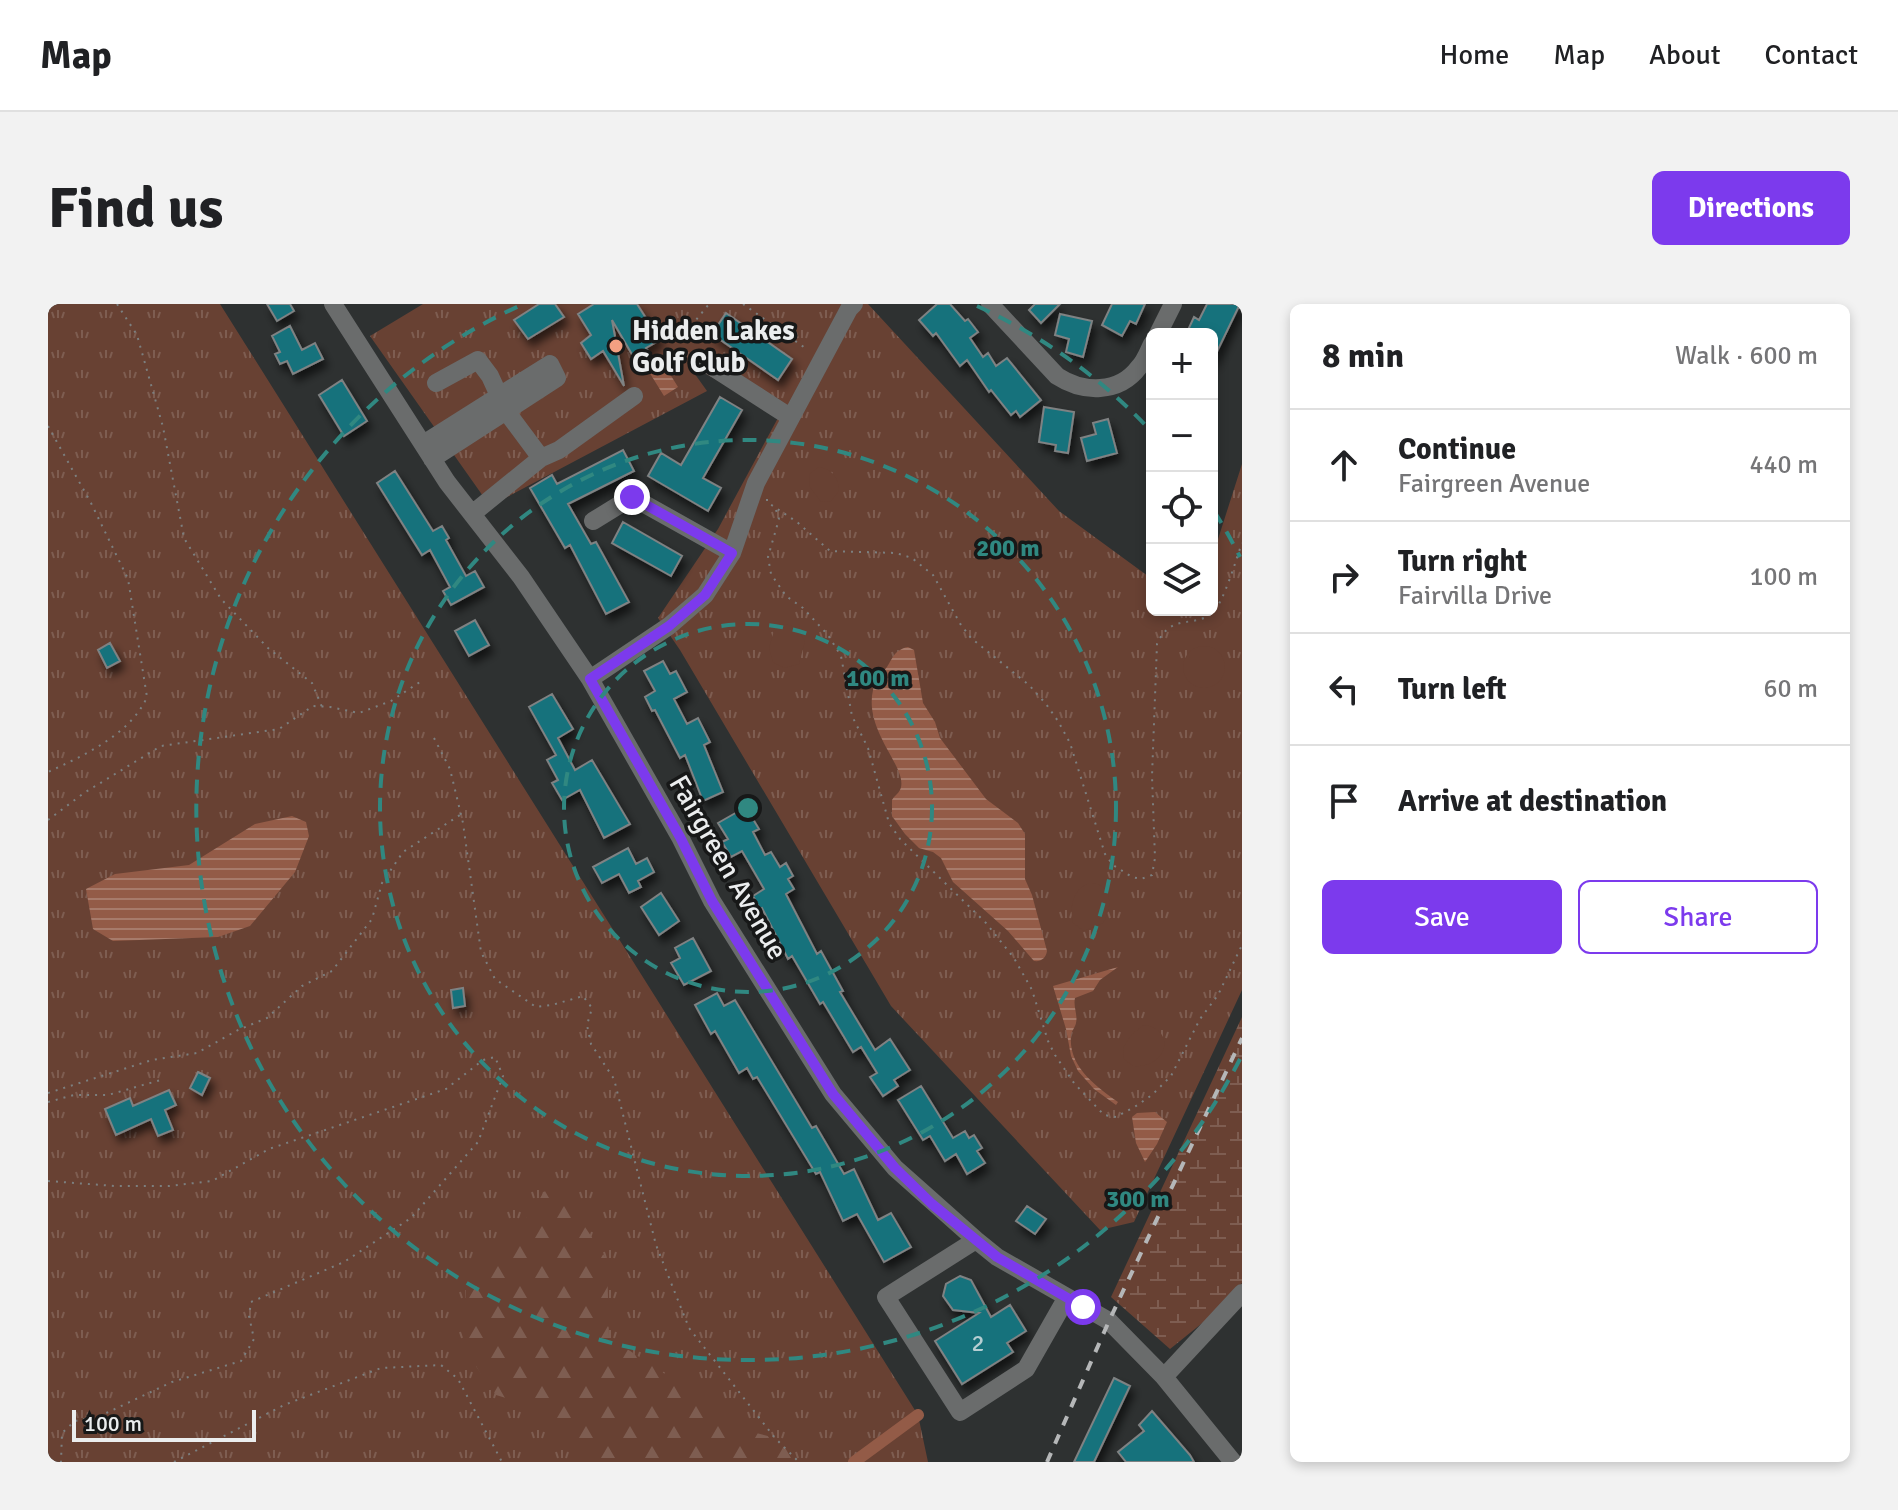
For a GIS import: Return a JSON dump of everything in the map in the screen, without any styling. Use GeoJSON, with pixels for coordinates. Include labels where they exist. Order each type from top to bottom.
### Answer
{"type":"FeatureCollection","features":[{"type":"Feature","properties":{"kind":"street","name":"Fairgreen Avenue"},"geometry":{"type":"LineString","coordinates":[[333,304],[428,451],[521,577],[590,679],[680,837],[712,901],[833,1094],[895,1168],[976,1240],[997,1257],[1109,1321],[1164,1377],[1233,1462]]}},
{"type":"Feature","properties":{"kind":"street"},"geometry":{"type":"LineString","coordinates":[[590,679],[669,626],[705,595],[732,553],[756,483],[854,304]]}},
{"type":"Feature","properties":{"kind":"street"},"geometry":{"type":"LineString","coordinates":[[990,304],[1057,376],[1069,384],[1091,389],[1116,385],[1140,367],[1146,356]]}},
{"type":"Feature","properties":{"kind":"street"},"geometry":{"type":"LineString","coordinates":[[1161,328],[1173,304]]}},
{"type":"Feature","properties":{"kind":"street"},"geometry":{"type":"LineString","coordinates":[[436,383],[478,360],[490,376],[502,404],[541,458]]}},
{"type":"Feature","properties":{"kind":"street"},"geometry":{"type":"LineString","coordinates":[[703,361],[790,417]]}},
{"type":"Feature","properties":{"kind":"street"},"geometry":{"type":"LineString","coordinates":[[472,514],[541,458],[559,450],[634,396]]}},
{"type":"Feature","properties":{"kind":"street"},"geometry":{"type":"LineString","coordinates":[[428,451],[502,404]]}},
{"type":"Feature","properties":{"kind":"street"},"geometry":{"type":"LineString","coordinates":[[593,521],[632,497],[732,553]]}},
{"type":"Feature","properties":{"kind":"street"},"geometry":{"type":"LineString","coordinates":[[976,1240],[886,1297],[960,1412],[1026,1369],[1067,1297]]}},
{"type":"Feature","properties":{"kind":"street"},"geometry":{"type":"LineString","coordinates":[[1164,1377],[1242,1293]]}},
{"type":"Feature","properties":{"kind":"path"},"geometry":{"type":"LineString","coordinates":[[117,304],[137,335],[163,427],[184,538],[221,599],[268,648],[312,683],[322,707]]}},
{"type":"Feature","properties":{"kind":"path"},"geometry":{"type":"LineString","coordinates":[[657,322],[696,320],[709,304]]}},
{"type":"Feature","properties":{"kind":"path"},"geometry":{"type":"LineString","coordinates":[[743,304],[822,360]]}},
{"type":"Feature","properties":{"kind":"path"},"geometry":{"type":"LineString","coordinates":[[48,426],[91,503],[128,579],[147,697],[140,712],[90,754],[48,772]]}},
{"type":"Feature","properties":{"kind":"path"},"geometry":{"type":"LineString","coordinates":[[767,492],[767,502],[797,522],[830,551],[896,553],[912,558],[933,575],[971,638],[1029,685],[1046,704],[1070,743],[1105,854],[1124,873],[1141,879],[1152,875],[1155,858],[1152,776],[1157,644],[1168,628],[1212,614],[1219,604],[1242,543]]}},
{"type":"Feature","properties":{"kind":"path"},"geometry":{"type":"LineString","coordinates":[[775,509],[779,519],[769,548],[771,574],[786,596],[803,608],[828,635],[841,656],[852,716],[868,748],[889,823],[904,843],[997,935],[1014,958],[1032,990],[1055,1055],[1074,1083],[1104,1115],[1116,1117],[1136,1106],[1171,1076],[1200,1019],[1218,995],[1242,945]]}},
{"type":"Feature","properties":{"kind":"path"},"geometry":{"type":"LineString","coordinates":[[48,820],[84,793],[161,746],[279,729],[313,706],[359,713],[391,701],[423,680]]}},
{"type":"Feature","properties":{"kind":"path"},"geometry":{"type":"LineString","coordinates":[[434,738],[450,769],[461,814],[481,952],[495,979],[536,1007],[583,996],[592,1008],[587,1025],[591,1044],[614,1079],[656,1245],[689,1328],[775,1438],[799,1462]]}},
{"type":"Feature","properties":{"kind":"path"},"geometry":{"type":"LineString","coordinates":[[48,1093],[152,1060],[197,1053],[267,1018],[302,986],[332,971],[372,919],[382,883],[403,852],[461,814]]}},
{"type":"Feature","properties":{"kind":"path"},"geometry":{"type":"LineString","coordinates":[[48,1181],[115,1186],[169,1186],[212,1181],[269,1149],[446,1089],[483,1060],[495,1057],[503,1076],[478,1142],[411,1218],[344,1262],[251,1302],[249,1316],[254,1339],[241,1361],[172,1382],[100,1416],[75,1421],[62,1433],[61,1462]]}},
{"type":"Feature","properties":{"kind":"path"},"geometry":{"type":"LineString","coordinates":[[48,1102],[74,1095],[108,1095],[164,1079]]}},
{"type":"Feature","properties":{"kind":"path"},"geometry":{"type":"LineString","coordinates":[[174,1462],[284,1405],[381,1368],[441,1365],[458,1379],[502,1462]]}},
{"type":"Feature","properties":{"kind":"green space"},"geometry":{"type":"Polygon","coordinates":[[[48,304],[220,304],[918,1415],[928,1462],[48,1462],[48,304]]]}},
{"type":"Feature","properties":{"kind":"green space"},"geometry":{"type":"Polygon","coordinates":[[[423,304],[868,304],[1059,511],[1146,575],[1146,616],[1218,616],[1218,539],[1242,464],[1242,990],[1134,1222],[1100,1230],[891,1006],[658,618],[718,529],[779,416],[687,363],[707,391],[490,506],[370,336],[423,304]]]}},
{"type":"Feature","properties":{"kind":"green space"},"geometry":{"type":"Polygon","coordinates":[[[819,467],[831,472],[838,482],[839,491],[831,501],[821,502],[810,487],[809,474],[819,467]]]}},
{"type":"Feature","properties":{"kind":"green space"},"geometry":{"type":"Polygon","coordinates":[[[784,624],[796,627],[805,641],[799,664],[784,668],[773,662],[769,648],[774,631],[784,624]]]}},
{"type":"Feature","properties":{"kind":"green space"},"geometry":{"type":"Polygon","coordinates":[[[1204,646],[1219,652],[1225,667],[1219,682],[1204,688],[1189,682],[1183,667],[1189,652],[1204,646]]]}},
{"type":"Feature","properties":{"kind":"green space"},"geometry":{"type":"Polygon","coordinates":[[[1089,883],[1107,891],[1109,903],[1103,923],[1084,931],[1073,923],[1072,905],[1079,890],[1089,883]]]}},
{"type":"Feature","properties":{"kind":"green space"},"geometry":{"type":"Polygon","coordinates":[[[1242,1017],[1242,1283],[1211,1316],[1170,1349],[1111,1297],[1242,1017]]]}},
{"type":"Feature","properties":{"kind":"green space"},"geometry":{"type":"Polygon","coordinates":[[[1144,1025],[1155,1028],[1161,1034],[1164,1048],[1153,1062],[1133,1066],[1124,1059],[1123,1048],[1132,1034],[1144,1025]]]}},
{"type":"Feature","properties":{"kind":"green space"},"geometry":{"type":"Polygon","coordinates":[[[553,1179],[607,1260],[609,1337],[680,1384],[737,1428],[775,1438],[799,1462],[579,1462],[549,1411],[496,1395],[464,1349],[466,1278],[503,1253],[553,1179]]]}},
{"type":"Feature","properties":{"kind":"shaded area"},"geometry":{"type":"Polygon","coordinates":[[[660,358],[678,387],[664,396],[646,367],[660,358]]]}},
{"type":"Feature","properties":{"kind":"shaded area"},"geometry":{"type":"Polygon","coordinates":[[[908,647],[914,650],[923,703],[935,722],[940,738],[986,799],[1018,823],[1025,834],[1025,879],[1047,951],[1041,960],[1034,961],[1008,931],[953,882],[941,858],[919,848],[892,816],[892,800],[900,790],[901,780],[877,727],[872,711],[872,694],[878,677],[894,655],[908,647]]]}},
{"type":"Feature","properties":{"kind":"shaded area"},"geometry":{"type":"Polygon","coordinates":[[[292,816],[306,822],[309,836],[295,872],[250,926],[218,937],[113,941],[93,929],[86,889],[115,874],[189,865],[255,824],[292,816]]]}},
{"type":"Feature","properties":{"kind":"shaded area"},"geometry":{"type":"Polygon","coordinates":[[[1118,967],[1100,980],[1093,991],[1075,998],[1076,1024],[1071,1035],[1071,1046],[1079,1066],[1118,1102],[1116,1105],[1094,1089],[1078,1071],[1071,1056],[1053,986],[1118,967]]]}},
{"type":"Feature","properties":{"kind":"shaded area"},"geometry":{"type":"Polygon","coordinates":[[[1155,1112],[1167,1122],[1145,1162],[1136,1143],[1132,1117],[1137,1113],[1155,1112]]]}},
{"type":"Feature","properties":{"kind":"building"},"geometry":{"type":"Polygon","coordinates":[[[267,304],[290,304],[294,311],[277,321],[267,304]]]}},
{"type":"Feature","properties":{"kind":"building"},"geometry":{"type":"Polygon","coordinates":[[[539,304],[555,304],[564,317],[528,339],[514,320],[539,304]]]}},
{"type":"Feature","properties":{"kind":"building","name":"Hidden Lakes Golf Club"},"geometry":{"type":"Polygon","coordinates":[[[594,304],[637,304],[660,340],[646,348],[650,354],[637,363],[612,320],[624,386],[603,351],[591,359],[581,343],[591,335],[578,314],[594,304]]]}},
{"type":"Feature","properties":{"kind":"building"},"geometry":{"type":"Polygon","coordinates":[[[937,304],[950,304],[965,321],[968,319],[978,332],[970,338],[983,357],[988,353],[996,366],[1007,358],[1041,400],[1020,417],[1016,411],[1011,415],[991,390],[989,392],[967,360],[960,366],[936,333],[933,336],[919,320],[937,304]]]}},
{"type":"Feature","properties":{"kind":"building"},"geometry":{"type":"Polygon","coordinates":[[[1035,304],[1060,304],[1041,323],[1029,310],[1035,304]]]}},
{"type":"Feature","properties":{"kind":"building"},"geometry":{"type":"Polygon","coordinates":[[[1112,304],[1145,304],[1136,324],[1130,321],[1122,336],[1102,325],[1112,304]]]}},
{"type":"Feature","properties":{"kind":"building"},"geometry":{"type":"Polygon","coordinates":[[[1207,304],[1240,304],[1218,350],[1218,328],[1189,328],[1194,317],[1199,320],[1207,304]]]}},
{"type":"Feature","properties":{"kind":"building"},"geometry":{"type":"Polygon","coordinates":[[[726,313],[792,359],[778,380],[712,334],[726,313]]]}},
{"type":"Feature","properties":{"kind":"building"},"geometry":{"type":"Polygon","coordinates":[[[1060,314],[1092,321],[1083,357],[1066,352],[1069,339],[1055,335],[1060,314]]]}},
{"type":"Feature","properties":{"kind":"building"},"geometry":{"type":"Polygon","coordinates":[[[290,326],[302,350],[315,343],[323,359],[293,374],[287,361],[280,364],[275,354],[280,352],[272,336],[290,326]]]}},
{"type":"Feature","properties":{"kind":"building"},"geometry":{"type":"Polygon","coordinates":[[[342,380],[367,421],[344,436],[319,395],[342,380]]]}},
{"type":"Feature","properties":{"kind":"building"},"geometry":{"type":"Polygon","coordinates":[[[720,397],[742,410],[703,478],[721,488],[708,511],[648,476],[661,453],[681,465],[720,397]]]}},
{"type":"Feature","properties":{"kind":"building"},"geometry":{"type":"Polygon","coordinates":[[[1044,407],[1074,412],[1068,453],[1055,451],[1056,445],[1039,442],[1044,407]]]}},
{"type":"Feature","properties":{"kind":"building"},"geometry":{"type":"Polygon","coordinates":[[[1108,419],[1117,453],[1087,461],[1081,438],[1096,434],[1093,423],[1108,419]]]}},
{"type":"Feature","properties":{"kind":"building"},"geometry":{"type":"Polygon","coordinates":[[[623,450],[634,471],[568,504],[591,544],[596,542],[629,602],[606,614],[570,545],[565,548],[530,488],[552,475],[557,484],[623,450]]]}},
{"type":"Feature","properties":{"kind":"building"},"geometry":{"type":"Polygon","coordinates":[[[395,471],[433,531],[442,526],[449,538],[446,540],[466,576],[475,571],[484,587],[451,605],[443,591],[450,587],[430,550],[422,555],[377,483],[395,471]]]}},
{"type":"Feature","properties":{"kind":"building"},"geometry":{"type":"Polygon","coordinates":[[[623,522],[682,556],[671,576],[612,543],[623,522]]]}},
{"type":"Feature","properties":{"kind":"building"},"geometry":{"type":"Polygon","coordinates":[[[475,620],[489,645],[469,656],[455,631],[475,620]]]}},
{"type":"Feature","properties":{"kind":"building"},"geometry":{"type":"Polygon","coordinates":[[[110,643],[120,661],[107,668],[98,650],[110,643]]]}},
{"type":"Feature","properties":{"kind":"building"},"geometry":{"type":"Polygon","coordinates":[[[663,661],[670,674],[676,671],[687,692],[674,699],[687,724],[698,718],[710,742],[704,745],[723,792],[703,801],[685,755],[680,758],[645,697],[655,691],[644,671],[663,661]]]}},
{"type":"Feature","properties":{"kind":"building"},"geometry":{"type":"Polygon","coordinates":[[[552,694],[573,729],[558,738],[575,770],[592,760],[630,824],[604,838],[580,790],[562,800],[552,783],[558,780],[547,760],[556,755],[529,707],[552,694]]]}},
{"type":"Feature","properties":{"kind":"building"},"geometry":{"type":"Polygon","coordinates":[[[739,811],[743,818],[750,814],[759,829],[753,832],[765,855],[771,852],[780,867],[786,863],[793,876],[788,879],[794,889],[786,894],[817,954],[821,951],[843,991],[840,992],[875,1050],[890,1039],[910,1070],[894,1080],[898,1086],[883,1096],[870,1077],[877,1073],[861,1047],[853,1052],[792,956],[788,959],[753,896],[764,889],[742,851],[731,857],[722,842],[728,839],[718,823],[739,811]]]}},
{"type":"Feature","properties":{"kind":"building"},"geometry":{"type":"Polygon","coordinates":[[[628,848],[636,864],[647,858],[654,872],[638,881],[641,887],[629,893],[619,874],[602,883],[593,867],[628,848]]]}},
{"type":"Feature","properties":{"kind":"building"},"geometry":{"type":"Polygon","coordinates":[[[661,893],[679,921],[659,935],[641,907],[661,893]]]}},
{"type":"Feature","properties":{"kind":"building"},"geometry":{"type":"Polygon","coordinates":[[[693,938],[711,971],[684,985],[671,963],[680,958],[675,948],[693,938]]]}},
{"type":"Feature","properties":{"kind":"building"},"geometry":{"type":"Polygon","coordinates":[[[463,988],[465,1006],[453,1008],[451,990],[463,988]]]}},
{"type":"Feature","properties":{"kind":"building"},"geometry":{"type":"Polygon","coordinates":[[[717,993],[724,1006],[735,1000],[812,1128],[816,1126],[844,1174],[854,1169],[878,1220],[891,1213],[911,1247],[884,1262],[857,1214],[843,1221],[820,1172],[816,1174],[757,1077],[753,1079],[747,1068],[739,1073],[715,1031],[711,1034],[695,1005],[717,993]]]}},
{"type":"Feature","properties":{"kind":"building"},"geometry":{"type":"Polygon","coordinates":[[[198,1072],[210,1078],[202,1095],[190,1088],[198,1072]]]}},
{"type":"Feature","properties":{"kind":"building"},"geometry":{"type":"Polygon","coordinates":[[[921,1086],[953,1138],[965,1131],[969,1138],[974,1135],[982,1148],[977,1151],[985,1163],[967,1174],[956,1154],[945,1161],[930,1136],[923,1140],[898,1100],[921,1086]]]}},
{"type":"Feature","properties":{"kind":"building"},"geometry":{"type":"Polygon","coordinates":[[[169,1090],[176,1105],[165,1110],[173,1130],[158,1136],[151,1119],[116,1135],[105,1109],[130,1098],[133,1106],[169,1090]]]}},
{"type":"Feature","properties":{"kind":"building"},"geometry":{"type":"Polygon","coordinates":[[[1027,1206],[1046,1219],[1035,1234],[1016,1221],[1027,1206]]]}},
{"type":"Feature","properties":{"kind":"building"},"geometry":{"type":"Polygon","coordinates":[[[960,1276],[971,1280],[991,1317],[1010,1305],[1026,1331],[1007,1343],[1013,1352],[962,1384],[935,1341],[979,1313],[953,1310],[943,1296],[946,1284],[960,1276]]]}},
{"type":"Feature","properties":{"kind":"building"},"geometry":{"type":"Polygon","coordinates":[[[1114,1378],[1130,1386],[1094,1462],[1074,1462],[1114,1378]]]}},
{"type":"Feature","properties":{"kind":"building"},"geometry":{"type":"Polygon","coordinates":[[[1152,1411],[1194,1462],[1126,1462],[1118,1452],[1144,1431],[1139,1425],[1152,1411]]]}},
{"type":"Feature","properties":{"kind":"waterway"},"geometry":{"type":"LineString","coordinates":[[854,1462],[918,1415]]}},
{"type":"Feature","properties":{"kind":"railway"},"geometry":{"type":"LineString","coordinates":[[1047,1462],[1109,1321],[1242,1038]]}},
{"type":"Feature","properties":{"kind":"place","name":"Hidden Lakes Golf Club"},"geometry":{"type":"Point","coordinates":[616,346]}},
{"type":"Feature","properties":{"kind":"route"},"geometry":{"type":"LineString","coordinates":[[632,497],[732,553],[705,595],[669,626],[590,679],[680,837],[712,901],[833,1094],[895,1168],[932,1204],[997,1257],[1083,1307]]}}]}
